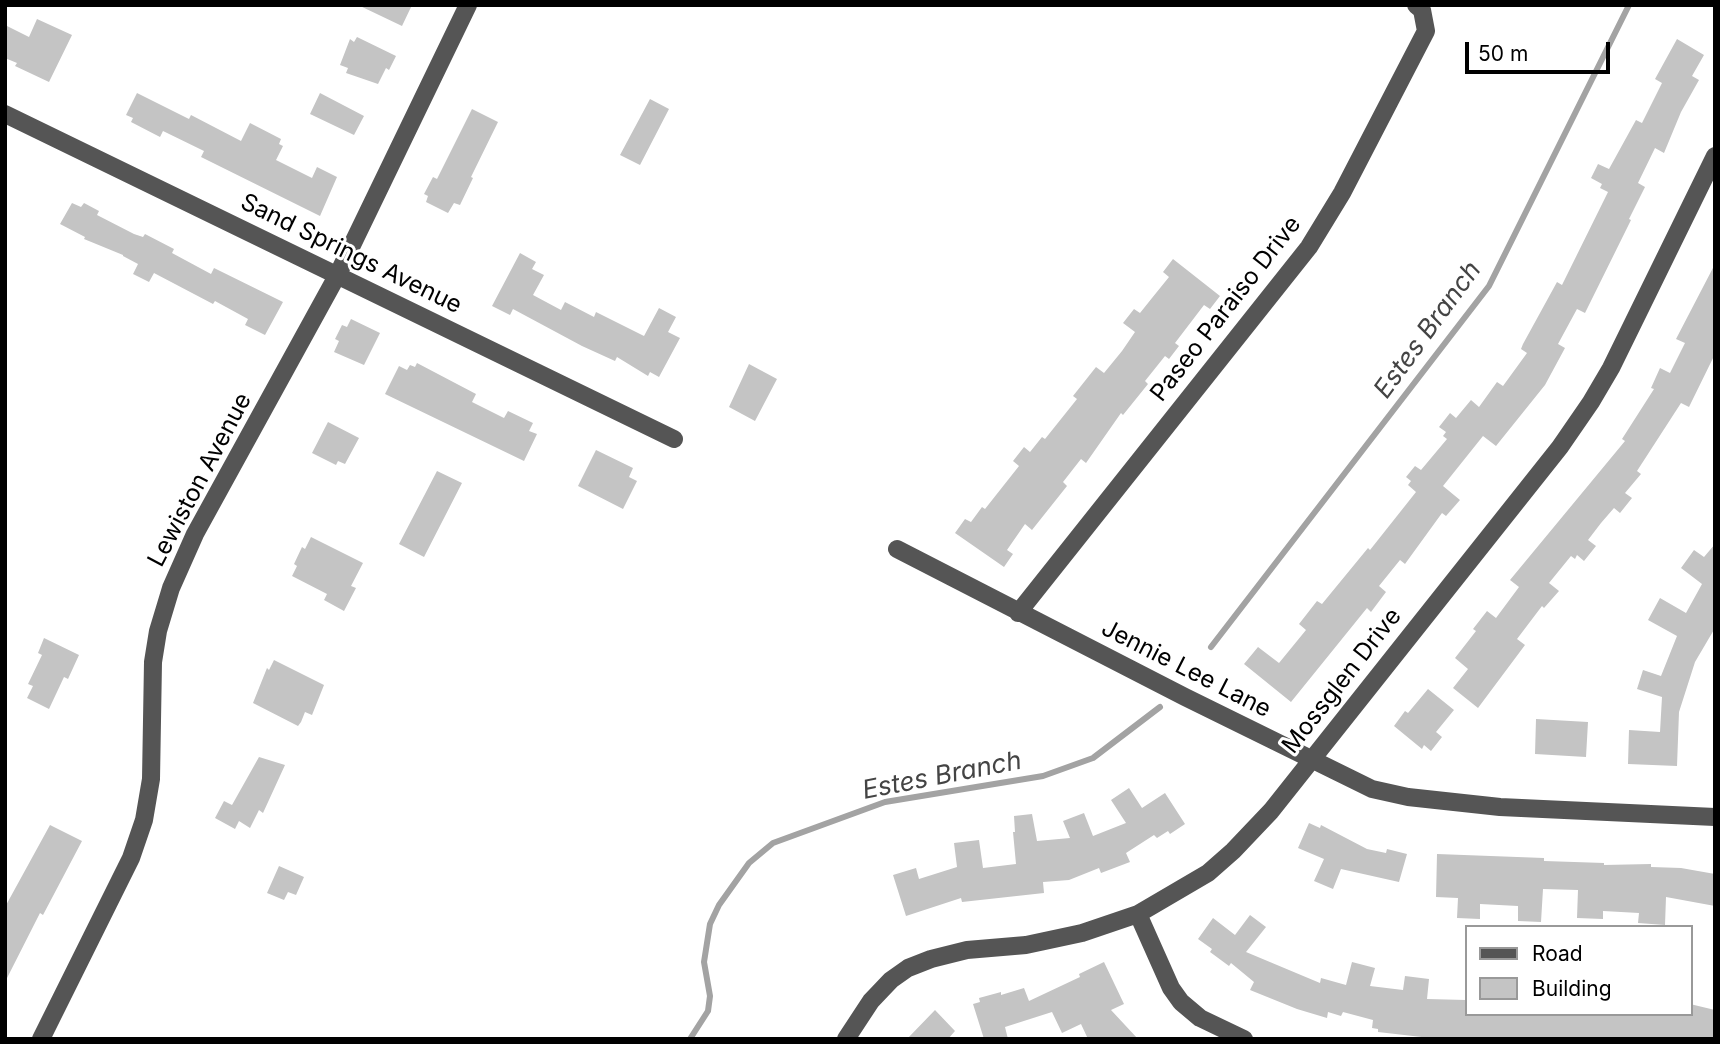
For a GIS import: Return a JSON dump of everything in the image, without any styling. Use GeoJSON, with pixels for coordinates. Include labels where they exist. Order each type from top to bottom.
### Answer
{"type":"FeatureCollection","features":[{"type":"Feature","properties":{"kind":"street","name":"Lewiston Avenue"},"geometry":{"type":"LineString","coordinates":[[41,1039],[131,858],[144,820],[151,779],[153,662],[158,631],[171,588],[195,534],[338,274],[468,5]]}},
{"type":"Feature","properties":{"kind":"street","name":"Paseo Paraiso Drive"},"geometry":{"type":"LineString","coordinates":[[1018,612],[1309,247],[1342,193],[1426,30],[1419,8]]}},
{"type":"Feature","properties":{"kind":"street","name":"Sand Springs Avenue"},"geometry":{"type":"LineString","coordinates":[[5,114],[674,439]]}},
{"type":"Feature","properties":{"kind":"street","name":"Mossglen Drive"},"geometry":{"type":"LineString","coordinates":[[846,1039],[871,1001],[891,980],[908,968],[931,958],[967,950],[1026,944],[1082,933],[1138,915],[1216,866],[1271,811],[1560,447],[1591,402],[1611,368],[1715,156]]}},
{"type":"Feature","properties":{"kind":"street","name":"Jennie Lee Lane"},"geometry":{"type":"LineString","coordinates":[[897,549],[1372,789],[1408,797],[1500,807],[1715,817]]}},
{"type":"Feature","properties":{"kind":"street"},"geometry":{"type":"LineString","coordinates":[[1138,915],[1171,988],[1181,1002],[1200,1018],[1244,1039]]}},
{"type":"Feature","properties":{"kind":"building"},"geometry":{"type":"Polygon","coordinates":[[[358,5],[412,5],[402,26],[358,5]]]}},
{"type":"Feature","properties":{"kind":"building"},"geometry":{"type":"Polygon","coordinates":[[[37,19],[72,35],[49,82],[15,66],[17,63],[5,58],[5,25],[29,37],[37,19]]]}},
{"type":"Feature","properties":{"kind":"building"},"geometry":{"type":"Polygon","coordinates":[[[357,37],[396,56],[378,84],[346,73],[348,68],[340,65],[350,39],[354,42],[357,37]]]}},
{"type":"Feature","properties":{"kind":"building"},"geometry":{"type":"Polygon","coordinates":[[[1677,39],[1704,55],[1692,76],[1699,80],[1681,112],[1664,153],[1655,148],[1638,183],[1645,187],[1629,219],[1631,220],[1585,313],[1577,309],[1558,344],[1565,348],[1545,385],[1496,446],[1483,436],[1443,486],[1460,500],[1446,516],[1442,513],[1405,564],[1400,560],[1379,586],[1386,592],[1371,612],[1367,608],[1291,702],[1244,664],[1258,647],[1279,663],[1306,630],[1299,624],[1317,601],[1322,604],[1416,492],[1408,485],[1411,481],[1406,477],[1415,466],[1421,470],[1447,439],[1443,436],[1446,432],[1439,427],[1450,413],[1456,418],[1471,400],[1479,407],[1497,382],[1503,386],[1527,353],[1521,349],[1523,344],[1557,282],[1562,285],[1608,192],[1600,188],[1602,184],[1591,178],[1598,164],[1609,169],[1636,120],[1642,123],[1662,83],[1655,79],[1677,39]]]}},
{"type":"Feature","properties":{"kind":"building"},"geometry":{"type":"Polygon","coordinates":[[[137,93],[189,119],[191,115],[241,141],[250,123],[281,139],[279,144],[283,146],[276,160],[312,178],[317,167],[337,177],[320,216],[201,157],[204,151],[163,131],[160,137],[131,122],[133,118],[126,115],[137,93]]]}},
{"type":"Feature","properties":{"kind":"building"},"geometry":{"type":"Polygon","coordinates":[[[320,93],[364,116],[354,135],[310,114],[320,93]]]}},
{"type":"Feature","properties":{"kind":"building"},"geometry":{"type":"Polygon","coordinates":[[[650,99],[669,109],[640,165],[620,155],[650,99]]]}},
{"type":"Feature","properties":{"kind":"building"},"geometry":{"type":"Polygon","coordinates":[[[472,109],[498,122],[460,205],[454,203],[448,213],[426,202],[428,196],[424,194],[433,177],[437,179],[472,109]]]}},
{"type":"Feature","properties":{"kind":"building"},"geometry":{"type":"Polygon","coordinates":[[[72,203],[81,207],[84,203],[99,211],[97,215],[134,234],[143,237],[145,234],[174,249],[172,253],[211,274],[214,268],[283,302],[265,335],[245,325],[248,319],[215,301],[213,304],[154,273],[149,282],[133,274],[138,264],[84,239],[85,237],[60,224],[72,203]]]}},
{"type":"Feature","properties":{"kind":"building"},"geometry":{"type":"Polygon","coordinates":[[[520,253],[536,262],[532,269],[544,275],[533,295],[561,310],[565,302],[594,317],[596,312],[644,336],[659,308],[676,317],[668,332],[680,338],[659,377],[650,372],[648,376],[617,357],[615,361],[582,346],[513,309],[510,315],[492,306],[520,253]]]}},
{"type":"Feature","properties":{"kind":"building"},"geometry":{"type":"Polygon","coordinates":[[[1173,259],[1220,296],[1210,309],[1204,305],[1175,343],[1179,346],[1169,359],[1165,356],[1145,381],[1148,384],[1123,415],[1121,413],[1086,463],[1081,459],[1063,482],[1067,486],[1032,530],[1025,524],[1007,550],[1013,554],[1004,567],[955,533],[965,519],[971,522],[982,507],[985,509],[1019,466],[1013,461],[1024,447],[1030,452],[1042,437],[1045,439],[1077,399],[1073,396],[1096,367],[1104,373],[1122,351],[1135,332],[1123,323],[1134,309],[1140,313],[1169,277],[1163,272],[1173,259]]]}},
{"type":"Feature","properties":{"kind":"building"},"geometry":{"type":"Polygon","coordinates":[[[1715,264],[1715,354],[1689,407],[1681,403],[1637,471],[1641,474],[1625,493],[1632,498],[1620,513],[1614,508],[1588,540],[1596,546],[1584,561],[1577,555],[1575,559],[1571,556],[1549,583],[1559,591],[1544,608],[1542,606],[1517,639],[1525,645],[1478,708],[1453,688],[1468,669],[1455,658],[1476,631],[1473,629],[1487,611],[1496,618],[1519,587],[1510,580],[1625,441],[1622,439],[1654,389],[1651,388],[1660,368],[1670,373],[1685,343],[1676,339],[1715,264]]]}},
{"type":"Feature","properties":{"kind":"building"},"geometry":{"type":"Polygon","coordinates":[[[351,319],[380,333],[364,365],[334,352],[339,341],[335,339],[342,325],[347,327],[351,319]]]}},
{"type":"Feature","properties":{"kind":"building"},"geometry":{"type":"Polygon","coordinates":[[[417,363],[476,394],[472,402],[504,418],[508,411],[533,423],[529,431],[537,434],[524,461],[385,394],[399,366],[407,370],[410,365],[415,367],[417,363]]]}},
{"type":"Feature","properties":{"kind":"building"},"geometry":{"type":"Polygon","coordinates":[[[749,364],[777,379],[755,421],[729,407],[749,364]]]}},
{"type":"Feature","properties":{"kind":"building"},"geometry":{"type":"Polygon","coordinates":[[[328,422],[359,438],[345,464],[338,461],[336,465],[312,453],[328,422]]]}},
{"type":"Feature","properties":{"kind":"building"},"geometry":{"type":"Polygon","coordinates":[[[596,450],[633,468],[629,477],[637,481],[623,509],[578,486],[596,450]]]}},
{"type":"Feature","properties":{"kind":"building"},"geometry":{"type":"Polygon","coordinates":[[[437,471],[462,483],[424,557],[399,544],[437,471]]]}},
{"type":"Feature","properties":{"kind":"building"},"geometry":{"type":"Polygon","coordinates":[[[311,537],[363,563],[351,586],[356,588],[344,611],[324,600],[327,594],[292,576],[302,547],[305,549],[311,537]]]}},
{"type":"Feature","properties":{"kind":"building"},"geometry":{"type":"Polygon","coordinates":[[[1715,544],[1715,628],[1695,662],[1679,712],[1677,766],[1628,764],[1629,730],[1660,732],[1662,697],[1637,689],[1643,670],[1661,676],[1677,636],[1648,620],[1660,598],[1686,613],[1702,584],[1681,568],[1694,550],[1704,557],[1715,544]]]}},
{"type":"Feature","properties":{"kind":"building"},"geometry":{"type":"Polygon","coordinates":[[[44,638],[79,655],[68,679],[64,677],[49,709],[27,698],[33,686],[28,684],[42,655],[38,653],[44,638]]]}},
{"type":"Feature","properties":{"kind":"building"},"geometry":{"type":"Polygon","coordinates":[[[274,660],[324,685],[312,715],[305,712],[298,726],[253,703],[267,668],[269,670],[274,660]]]}},
{"type":"Feature","properties":{"kind":"building"},"geometry":{"type":"Polygon","coordinates":[[[1428,689],[1454,710],[1436,732],[1442,737],[1431,751],[1424,745],[1422,749],[1394,726],[1428,689]]]}},
{"type":"Feature","properties":{"kind":"building"},"geometry":{"type":"Polygon","coordinates":[[[1536,719],[1588,722],[1586,757],[1535,754],[1536,719]]]}},
{"type":"Feature","properties":{"kind":"building"},"geometry":{"type":"Polygon","coordinates":[[[259,757],[285,765],[263,813],[259,810],[250,828],[239,821],[235,829],[215,818],[224,801],[232,805],[259,757]]]}},
{"type":"Feature","properties":{"kind":"building"},"geometry":{"type":"Polygon","coordinates":[[[1129,788],[1142,808],[1165,793],[1185,824],[1170,834],[1168,831],[1157,838],[1154,835],[1126,853],[1130,862],[1101,873],[1099,868],[1069,880],[1043,882],[1044,893],[962,902],[961,898],[906,916],[893,875],[916,868],[919,879],[957,867],[954,843],[979,840],[983,868],[1016,864],[1014,816],[1032,814],[1037,841],[1070,838],[1063,821],[1084,813],[1093,836],[1126,823],[1111,800],[1129,788]]]}},
{"type":"Feature","properties":{"kind":"building"},"geometry":{"type":"Polygon","coordinates":[[[1309,823],[1320,828],[1321,825],[1367,849],[1386,853],[1387,849],[1407,854],[1399,882],[1341,869],[1333,889],[1314,881],[1324,859],[1298,848],[1309,823]]]}},
{"type":"Feature","properties":{"kind":"building"},"geometry":{"type":"Polygon","coordinates":[[[50,825],[82,841],[43,915],[40,913],[5,982],[5,907],[50,825]]]}},
{"type":"Feature","properties":{"kind":"building"},"geometry":{"type":"Polygon","coordinates":[[[1437,854],[1544,858],[1544,861],[1604,865],[1651,864],[1651,867],[1681,868],[1715,874],[1715,906],[1666,897],[1665,925],[1638,923],[1639,913],[1603,911],[1603,919],[1577,918],[1578,890],[1543,889],[1541,922],[1518,921],[1518,906],[1480,904],[1480,919],[1457,918],[1458,898],[1436,897],[1437,854]]]}},
{"type":"Feature","properties":{"kind":"building"},"geometry":{"type":"Polygon","coordinates":[[[279,866],[304,877],[296,895],[288,892],[284,900],[267,893],[279,866]]]}},
{"type":"Feature","properties":{"kind":"building"},"geometry":{"type":"Polygon","coordinates":[[[1250,915],[1266,927],[1246,952],[1320,983],[1321,978],[1346,985],[1352,962],[1375,968],[1370,986],[1403,990],[1405,976],[1429,979],[1427,999],[1464,1000],[1464,1016],[1692,1016],[1692,1004],[1715,1010],[1715,1039],[1439,1039],[1378,1032],[1378,1029],[1372,1028],[1373,1020],[1343,1012],[1341,1016],[1328,1012],[1327,1018],[1250,990],[1254,982],[1231,963],[1229,966],[1210,952],[1212,949],[1198,939],[1213,918],[1235,935],[1250,915]]]}},
{"type":"Feature","properties":{"kind":"building"},"geometry":{"type":"Polygon","coordinates":[[[1104,962],[1124,1004],[1111,1010],[1138,1039],[1088,1039],[1081,1024],[1062,1033],[1052,1012],[1005,1027],[1008,1039],[984,1039],[973,1004],[980,1002],[979,998],[1024,988],[1029,1001],[1080,977],[1079,974],[1104,962]]]}},
{"type":"Feature","properties":{"kind":"building"},"geometry":{"type":"Polygon","coordinates":[[[935,1010],[955,1031],[948,1039],[907,1039],[935,1010]]]}},
{"type":"Feature","properties":{"kind":"waterway","name":"Estes Branch"},"geometry":{"type":"LineString","coordinates":[[1211,647],[1489,286],[1629,5]]}},
{"type":"Feature","properties":{"kind":"waterway","name":"Estes Branch"},"geometry":{"type":"LineString","coordinates":[[690,1039],[708,1011],[710,996],[704,962],[710,924],[719,905],[749,863],[773,843],[885,802],[1043,776],[1093,758],[1160,707]]}}]}
